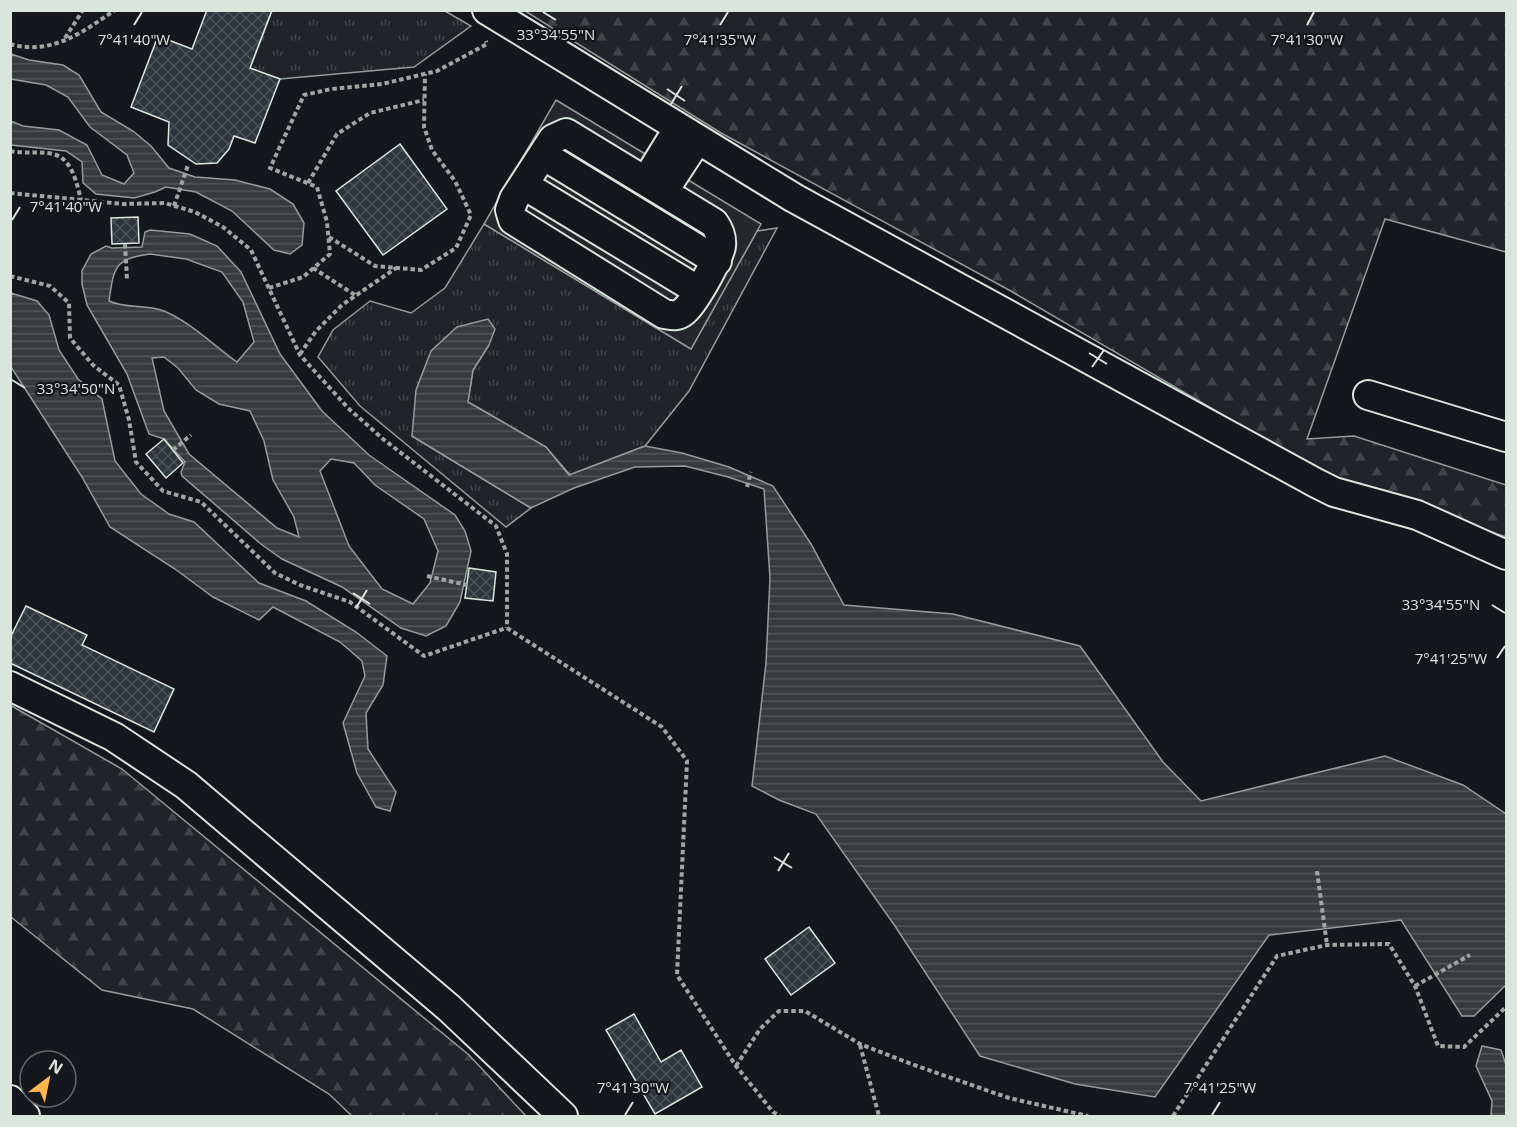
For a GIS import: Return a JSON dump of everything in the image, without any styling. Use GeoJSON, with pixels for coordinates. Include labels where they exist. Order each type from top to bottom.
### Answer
{"type":"FeatureCollection","features":[{"type":"Feature","properties":{"kind":"street"},"geometry":{"type":"LineString","coordinates":[[487,22],[794,198],[1321,486],[1341,494],[1417,515],[1506,555]]}},
{"type":"Feature","properties":{"kind":"street"},"geometry":{"type":"LineString","coordinates":[[566,134],[714,224],[721,236],[717,261],[685,311],[673,316],[664,314],[513,220],[511,204],[543,155],[553,139],[566,134]]}},
{"type":"Feature","properties":{"kind":"street"},"geometry":{"type":"LineString","coordinates":[[654,186],[687,135]]}},
{"type":"Feature","properties":{"kind":"street"},"geometry":{"type":"LineString","coordinates":[[543,155],[717,261]]}},
{"type":"Feature","properties":{"kind":"street"},"geometry":{"type":"LineString","coordinates":[[524,185],[699,291]]}},
{"type":"Feature","properties":{"kind":"street"},"geometry":{"type":"LineString","coordinates":[[1368,395],[1506,437]]}},
{"type":"Feature","properties":{"kind":"street"},"geometry":{"type":"LineString","coordinates":[[10,686],[114,736],[186,785],[449,1008],[563,1116]]}},
{"type":"Feature","properties":{"kind":"street"},"geometry":{"type":"LineString","coordinates":[[10,1100],[25,1116]]}},
{"type":"Feature","properties":{"kind":"path"},"geometry":{"type":"LineString","coordinates":[[65,39],[83,10]]}},
{"type":"Feature","properties":{"kind":"path"},"geometry":{"type":"LineString","coordinates":[[10,44],[40,48],[79,35],[115,10]]}},
{"type":"Feature","properties":{"kind":"path"},"geometry":{"type":"LineString","coordinates":[[269,289],[303,277],[330,254],[327,222],[317,187],[270,168],[304,95],[331,89],[382,84],[437,71],[487,44],[487,22]]}},
{"type":"Feature","properties":{"kind":"path"},"geometry":{"type":"LineString","coordinates":[[328,237],[375,266],[397,268],[421,270],[456,248],[471,215],[455,181],[432,150],[424,127],[425,74]]}},
{"type":"Feature","properties":{"kind":"path"},"geometry":{"type":"LineString","coordinates":[[308,183],[337,134],[370,113],[424,100]]}},
{"type":"Feature","properties":{"kind":"path"},"geometry":{"type":"LineString","coordinates":[[10,151],[55,154],[66,161],[75,179],[81,200]]}},
{"type":"Feature","properties":{"kind":"path"},"geometry":{"type":"LineString","coordinates":[[174,206],[188,165]]}},
{"type":"Feature","properties":{"kind":"path"},"geometry":{"type":"LineString","coordinates":[[10,193],[123,204],[165,203],[195,212],[223,227],[251,250],[300,355],[348,408],[383,439],[496,526],[507,554],[507,628]]}},
{"type":"Feature","properties":{"kind":"path"},"geometry":{"type":"LineString","coordinates":[[125,244],[127,279]]}},
{"type":"Feature","properties":{"kind":"path"},"geometry":{"type":"LineString","coordinates":[[313,268],[356,295]]}},
{"type":"Feature","properties":{"kind":"path"},"geometry":{"type":"LineString","coordinates":[[300,355],[316,331],[342,304],[397,268]]}},
{"type":"Feature","properties":{"kind":"path"},"geometry":{"type":"LineString","coordinates":[[10,276],[50,286],[69,303],[70,338],[93,365],[119,386],[129,420],[136,462],[163,491],[201,502],[275,573],[300,585],[350,602],[424,656],[507,628]]}},
{"type":"Feature","properties":{"kind":"path"},"geometry":{"type":"LineString","coordinates":[[173,450],[191,435]]}},
{"type":"Feature","properties":{"kind":"path"},"geometry":{"type":"LineString","coordinates":[[747,488],[751,472]]}},
{"type":"Feature","properties":{"kind":"path"},"geometry":{"type":"LineString","coordinates":[[427,576],[467,585]]}},
{"type":"Feature","properties":{"kind":"path"},"geometry":{"type":"LineString","coordinates":[[507,628],[662,727],[687,761],[677,975],[736,1066],[773,1112],[780,1116]]}},
{"type":"Feature","properties":{"kind":"path"},"geometry":{"type":"LineString","coordinates":[[1317,871],[1327,945]]}},
{"type":"Feature","properties":{"kind":"path"},"geometry":{"type":"LineString","coordinates":[[1173,1116],[1277,956],[1327,945],[1389,944],[1415,986],[1438,1046],[1464,1047],[1506,1007]]}},
{"type":"Feature","properties":{"kind":"path"},"geometry":{"type":"LineString","coordinates":[[1415,986],[1470,955]]}},
{"type":"Feature","properties":{"kind":"path"},"geometry":{"type":"LineString","coordinates":[[736,1066],[759,1029],[779,1011],[805,1011],[860,1044],[1010,1098],[1088,1116]]}},
{"type":"Feature","properties":{"kind":"path"},"geometry":{"type":"LineString","coordinates":[[860,1044],[879,1116]]}},
{"type":"Feature","properties":{"kind":"green space"},"geometry":{"type":"Polygon","coordinates":[[[272,11],[445,11],[471,26],[414,67],[280,79],[250,68],[272,11]]]}},
{"type":"Feature","properties":{"kind":"green space"},"geometry":{"type":"Polygon","coordinates":[[[525,11],[1506,11],[1506,252],[1385,219],[1307,439],[1354,436],[1506,485],[1506,537],[1336,481],[1009,290],[721,133],[525,11]]]}},
{"type":"Feature","properties":{"kind":"green space"},"geometry":{"type":"Polygon","coordinates":[[[484,224],[691,349],[757,231],[777,228],[689,391],[645,446],[570,475],[546,447],[468,402],[473,370],[489,345],[412,436],[531,508],[506,527],[360,406],[318,357],[333,330],[370,301],[411,313],[445,288],[484,224]]]}},
{"type":"Feature","properties":{"kind":"green space"},"geometry":{"type":"Polygon","coordinates":[[[10,705],[122,769],[469,1055],[526,1116],[352,1116],[329,1094],[193,1009],[102,990],[11,917],[10,705]]]}},
{"type":"Feature","properties":{"kind":"shaded area"},"geometry":{"type":"Polygon","coordinates":[[[11,54],[29,60],[63,65],[79,75],[101,112],[133,131],[151,146],[169,168],[195,177],[235,180],[270,189],[293,204],[304,223],[302,245],[290,254],[274,250],[232,211],[196,192],[166,187],[134,198],[96,194],[83,183],[82,162],[66,151],[11,145],[11,121],[23,126],[59,130],[87,145],[102,175],[124,184],[134,173],[127,155],[90,127],[68,97],[46,85],[11,79],[11,54]]]}},
{"type":"Feature","properties":{"kind":"shaded area"},"geometry":{"type":"Polygon","coordinates":[[[556,100],[761,224],[691,349],[484,224],[556,100]]]}},
{"type":"Feature","properties":{"kind":"shaded area"},"geometry":{"type":"Polygon","coordinates":[[[150,230],[190,234],[217,246],[241,272],[280,354],[322,411],[369,455],[455,515],[465,531],[471,551],[460,602],[446,626],[426,636],[401,628],[342,587],[282,559],[261,544],[182,476],[181,472],[185,462],[164,439],[149,434],[127,374],[87,305],[82,284],[82,271],[91,254],[106,246],[112,248],[142,247],[145,232],[150,230]],[[150,254],[129,259],[118,267],[112,280],[109,301],[164,311],[193,328],[237,362],[254,342],[243,302],[222,272],[186,259],[150,254]],[[164,357],[152,358],[164,411],[189,454],[277,528],[299,537],[294,517],[273,480],[264,441],[250,411],[219,404],[196,390],[178,368],[164,357]],[[331,459],[320,471],[349,546],[382,589],[413,604],[430,583],[438,551],[424,519],[375,485],[354,463],[331,459]]]}},
{"type":"Feature","properties":{"kind":"shaded area"},"geometry":{"type":"Polygon","coordinates":[[[11,293],[37,301],[49,315],[59,350],[78,379],[102,399],[115,461],[141,494],[169,514],[194,522],[259,583],[306,601],[356,632],[387,656],[383,685],[366,713],[368,749],[396,792],[390,811],[376,807],[357,773],[343,723],[365,676],[362,661],[340,642],[273,607],[259,620],[213,597],[110,527],[82,477],[11,367],[11,293]]]}},
{"type":"Feature","properties":{"kind":"shaded area"},"geometry":{"type":"Polygon","coordinates":[[[488,319],[495,329],[489,345],[473,370],[468,402],[546,447],[569,475],[645,446],[682,453],[729,467],[773,486],[811,544],[844,605],[953,614],[1080,646],[1163,762],[1201,801],[1385,756],[1463,785],[1506,814],[1506,985],[1474,1016],[1462,1016],[1401,920],[1269,935],[1155,1097],[1075,1084],[980,1056],[895,926],[816,814],[779,800],[752,786],[766,663],[770,578],[764,489],[685,466],[635,467],[574,488],[531,508],[412,436],[416,390],[431,351],[457,327],[488,319]]]}},
{"type":"Feature","properties":{"kind":"shaded area"},"geometry":{"type":"Polygon","coordinates":[[[1482,1046],[1501,1050],[1506,1065],[1506,1116],[1491,1116],[1492,1101],[1476,1066],[1482,1046]]]}},
{"type":"Feature","properties":{"kind":"building"},"geometry":{"type":"Polygon","coordinates":[[[207,10],[272,10],[250,68],[280,79],[255,143],[234,136],[229,149],[217,163],[196,164],[168,145],[169,122],[131,107],[158,36],[192,49],[207,10]]]}},
{"type":"Feature","properties":{"kind":"building"},"geometry":{"type":"Polygon","coordinates":[[[400,144],[447,209],[383,255],[336,191],[400,144]]]}},
{"type":"Feature","properties":{"kind":"building"},"geometry":{"type":"Polygon","coordinates":[[[138,217],[139,243],[112,244],[111,218],[138,217]]]}},
{"type":"Feature","properties":{"kind":"building"},"geometry":{"type":"Polygon","coordinates":[[[164,439],[183,463],[166,478],[146,454],[164,439]]]}},
{"type":"Feature","properties":{"kind":"building"},"geometry":{"type":"Polygon","coordinates":[[[469,568],[496,572],[493,601],[465,598],[469,568]]]}},
{"type":"Feature","properties":{"kind":"building"},"geometry":{"type":"Polygon","coordinates":[[[26,606],[87,635],[82,645],[174,689],[154,732],[10,663],[10,638],[26,606]]]}},
{"type":"Feature","properties":{"kind":"building"},"geometry":{"type":"Polygon","coordinates":[[[809,927],[835,963],[791,995],[765,959],[809,927]]]}},
{"type":"Feature","properties":{"kind":"building"},"geometry":{"type":"Polygon","coordinates":[[[634,1014],[661,1062],[681,1050],[702,1087],[655,1114],[606,1030],[634,1014]]]}}]}
